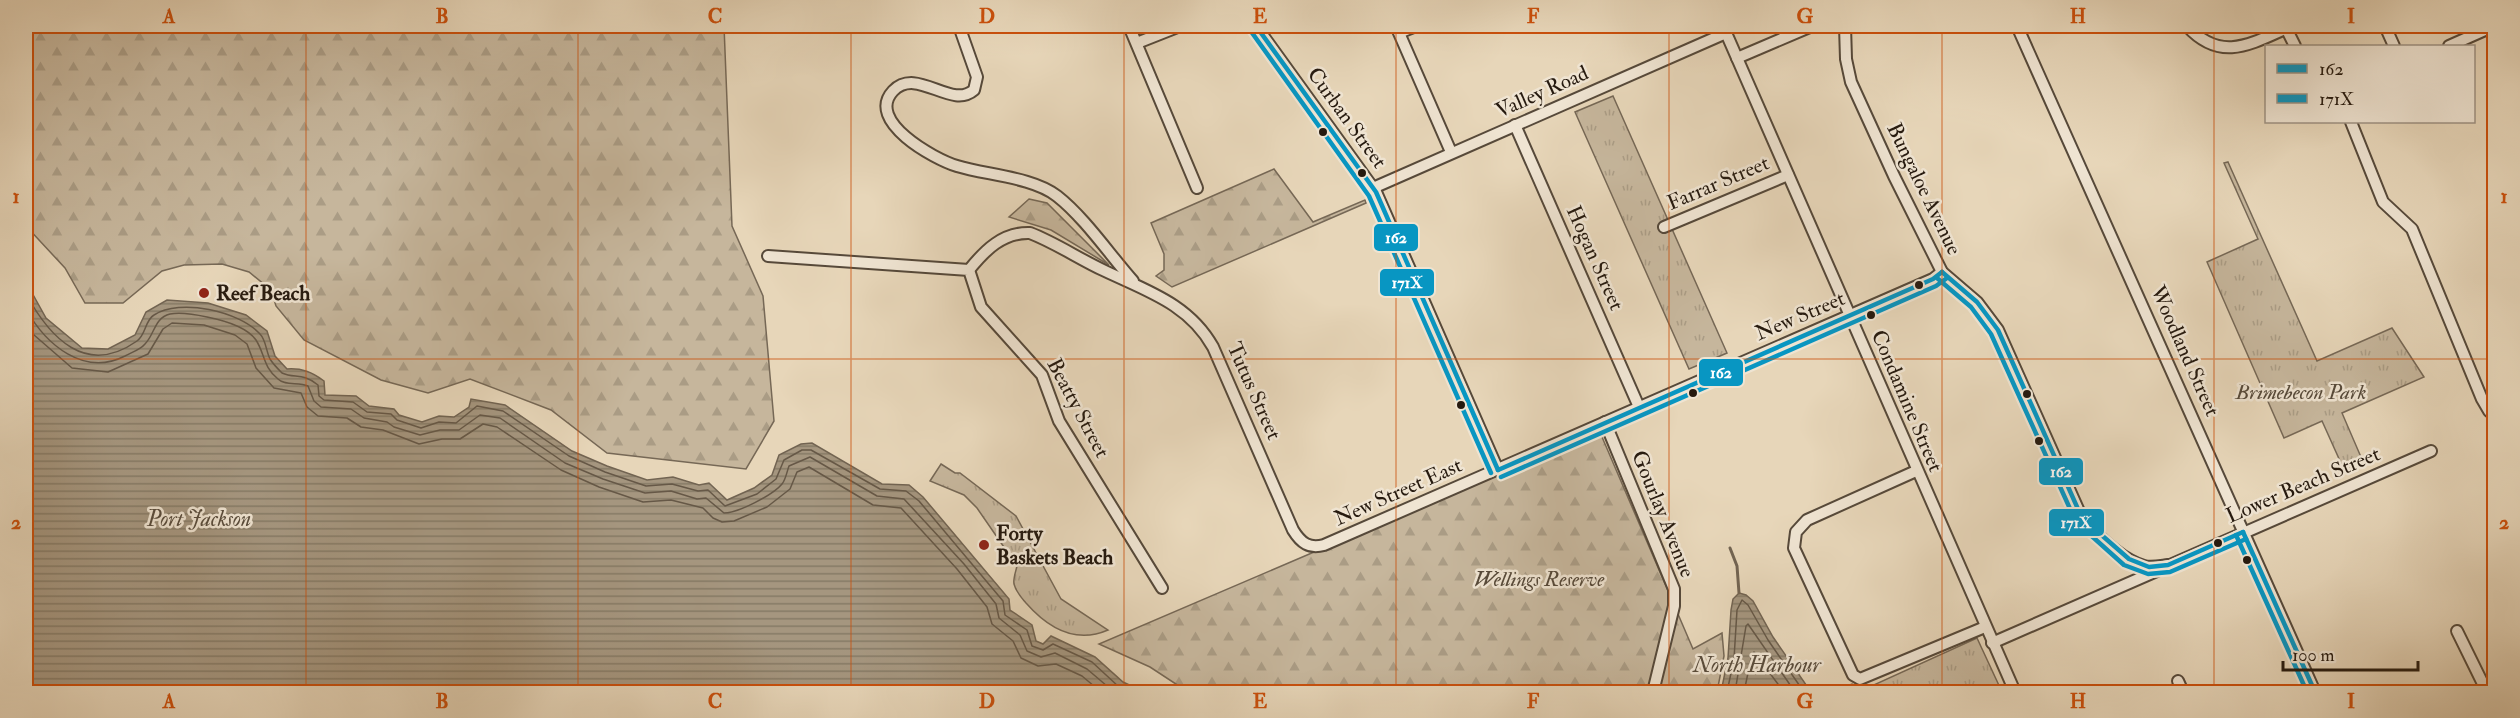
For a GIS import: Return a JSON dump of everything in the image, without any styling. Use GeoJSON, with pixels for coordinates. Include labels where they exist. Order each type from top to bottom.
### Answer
{"type":"FeatureCollection","features":[{"type":"Feature","properties":{"kind":"street"},"geometry":{"type":"LineString","coordinates":[[959,26],[977,77],[974,90],[968,95],[959,96],[918,84],[903,85],[893,91],[886,102],[886,113],[892,123],[942,160],[1033,185],[1057,196],[1135,284]]}},
{"type":"Feature","properties":{"kind":"street"},"geometry":{"type":"LineString","coordinates":[[1129,26],[1197,188]]}},
{"type":"Feature","properties":{"kind":"street"},"geometry":{"type":"LineString","coordinates":[[1137,44],[1180,26]]}},
{"type":"Feature","properties":{"kind":"street","name":"Curban Street"},"geometry":{"type":"LineString","coordinates":[[1256,26],[1373,188],[1498,470]]}},
{"type":"Feature","properties":{"kind":"street"},"geometry":{"type":"LineString","coordinates":[[1416,26],[1398,29],[1451,153]]}},
{"type":"Feature","properties":{"kind":"street"},"geometry":{"type":"LineString","coordinates":[[1737,58],[1812,26]]}},
{"type":"Feature","properties":{"kind":"street","name":"Bungaloe Avenue"},"geometry":{"type":"LineString","coordinates":[[1845,26],[1846,59],[1851,82],[1942,272],[1977,302],[1998,330],[2082,518],[2091,528],[2136,563],[2149,567],[2168,565]]}},
{"type":"Feature","properties":{"kind":"street","name":"Woodland Street"},"geometry":{"type":"LineString","coordinates":[[2017,26],[2315,693]]}},
{"type":"Feature","properties":{"kind":"street"},"geometry":{"type":"LineString","coordinates":[[2187,26],[2204,42],[2220,47],[2237,48],[2286,27],[2295,45]]}},
{"type":"Feature","properties":{"kind":"street"},"geometry":{"type":"LineString","coordinates":[[2385,26],[2394,45]]}},
{"type":"Feature","properties":{"kind":"street"},"geometry":{"type":"LineString","coordinates":[[2451,45],[2494,26]]}},
{"type":"Feature","properties":{"kind":"street","name":"Valley Road"},"geometry":{"type":"LineString","coordinates":[[1373,188],[1724,29]]}},
{"type":"Feature","properties":{"kind":"street","name":"Condamine Street"},"geometry":{"type":"LineString","coordinates":[[1724,29],[2015,693]]}},
{"type":"Feature","properties":{"kind":"street"},"geometry":{"type":"LineString","coordinates":[[2351,123],[2383,202],[2412,230],[2482,399],[2494,415]]}},
{"type":"Feature","properties":{"kind":"street","name":"Hogan Street"},"geometry":{"type":"LineString","coordinates":[[1515,125],[1639,407]]}},
{"type":"Feature","properties":{"kind":"street","name":"Farrar Street"},"geometry":{"type":"LineString","coordinates":[[1664,227],[1788,175]]}},
{"type":"Feature","properties":{"kind":"street","name":"Tutus Street"},"geometry":{"type":"LineString","coordinates":[[969,270],[978,259],[1005,237],[1016,233],[1030,233],[1135,284],[1186,313],[1207,337],[1293,530],[1304,543]]}},
{"type":"Feature","properties":{"kind":"street"},"geometry":{"type":"LineString","coordinates":[[768,256],[969,270]]}},
{"type":"Feature","properties":{"kind":"street","name":"Beatty Street"},"geometry":{"type":"LineString","coordinates":[[969,270],[981,307],[1042,375],[1059,421],[1162,588]]}},
{"type":"Feature","properties":{"kind":"street","name":"New Street"},"geometry":{"type":"LineString","coordinates":[[1639,407],[1849,317],[1933,279],[1942,272]]}},
{"type":"Feature","properties":{"kind":"street","name":"New Street East"},"geometry":{"type":"LineString","coordinates":[[1304,543],[1314,547],[1324,545],[1639,407]]}},
{"type":"Feature","properties":{"kind":"street","name":"Gourlay Avenue"},"geometry":{"type":"LineString","coordinates":[[1605,422],[1674,590],[1674,606],[1653,693]]}},
{"type":"Feature","properties":{"kind":"street","name":"Lower Beach Street"},"geometry":{"type":"LineString","coordinates":[[1992,643],[2431,451]]}},
{"type":"Feature","properties":{"kind":"street"},"geometry":{"type":"LineString","coordinates":[[1916,471],[1807,520],[1796,532],[1794,549],[1853,675],[1860,679],[1985,627]]}},
{"type":"Feature","properties":{"kind":"street"},"geometry":{"type":"LineString","coordinates":[[2457,631],[2487,693]]}},
{"type":"Feature","properties":{"kind":"street"},"geometry":{"type":"LineString","coordinates":[[2178,681],[2183,693]]}},
{"type":"Feature","properties":{"kind":"green space"},"geometry":{"type":"Polygon","coordinates":[[[26,26],[724,26],[732,226],[763,296],[774,421],[746,469],[607,453],[551,410],[470,379],[428,393],[381,380],[304,340],[276,306],[271,290],[249,272],[222,264],[184,265],[162,271],[123,303],[85,303],[65,268],[26,226],[26,26]]]}},
{"type":"Feature","properties":{"kind":"green space"},"geometry":{"type":"Polygon","coordinates":[[[1613,96],[1727,353],[1689,369],[1575,112],[1613,96]]]}},
{"type":"Feature","properties":{"kind":"green space","name":"Brimebecon Park"},"geometry":{"type":"Polygon","coordinates":[[[2228,162],[2317,361],[2392,328],[2424,377],[2342,413],[2364,464],[2345,472],[2322,421],[2284,438],[2207,262],[2258,239],[2224,163],[2228,162]]]}},
{"type":"Feature","properties":{"kind":"green space"},"geometry":{"type":"Polygon","coordinates":[[[1274,169],[1313,222],[1365,200],[1366,203],[1172,287],[1156,276],[1164,270],[1164,254],[1151,223],[1274,169]]]}},
{"type":"Feature","properties":{"kind":"green space"},"geometry":{"type":"Polygon","coordinates":[[[1029,199],[1047,203],[1109,265],[1051,230],[1009,217],[1029,199]]]}},
{"type":"Feature","properties":{"kind":"green space","name":"Wellings Reserve"},"geometry":{"type":"Polygon","coordinates":[[[1599,430],[1693,649],[1722,633],[1724,656],[1717,692],[1188,692],[1150,667],[1099,644],[1599,430]]]}},
{"type":"Feature","properties":{"kind":"green space"},"geometry":{"type":"Polygon","coordinates":[[[941,464],[955,473],[960,473],[1016,516],[1061,599],[1108,630],[1096,634],[1074,634],[1053,626],[1035,612],[1015,587],[1017,566],[977,508],[964,495],[930,481],[941,464]]]}},
{"type":"Feature","properties":{"kind":"green space"},"geometry":{"type":"Polygon","coordinates":[[[1977,638],[2002,692],[1832,692],[1852,684],[1863,690],[1977,638]]]}},
{"type":"Feature","properties":{"kind":"water","name":"Port Jackson"},"geometry":{"type":"Polygon","coordinates":[[[26,282],[46,318],[82,348],[108,349],[135,335],[146,312],[167,300],[208,303],[246,315],[267,331],[275,356],[287,369],[307,371],[324,381],[325,395],[356,396],[369,406],[394,409],[399,415],[422,422],[439,416],[454,417],[469,407],[471,399],[505,405],[572,451],[607,466],[647,480],[673,477],[699,485],[709,483],[727,500],[754,488],[772,475],[779,455],[801,444],[812,443],[882,484],[909,485],[923,497],[1009,599],[1010,610],[1032,625],[1036,641],[1043,644],[1051,636],[1095,657],[1123,682],[1144,692],[26,692],[26,282]]]}},
{"type":"Feature","properties":{"kind":"water","name":"North Harbour"},"geometry":{"type":"Polygon","coordinates":[[[1739,593],[1753,601],[1773,637],[1811,692],[1721,692],[1728,658],[1733,599],[1739,593]]]}},
{"type":"Feature","properties":{"kind":"waterway"},"geometry":{"type":"LineString","coordinates":[[1730,548],[1737,566],[1739,593]]}},
{"type":"Feature","properties":{"kind":"transit line","name":"162"},"geometry":{"type":"LineString","coordinates":[[1256,26],[1376,192],[1498,470]]}},
{"type":"Feature","properties":{"kind":"transit line","name":"171X"},"geometry":{"type":"LineString","coordinates":[[1250,30],[1369,196],[1491,473]]}},
{"type":"Feature","properties":{"kind":"transit line","name":"162"},"geometry":{"type":"LineString","coordinates":[[1942,272],[1977,302],[1998,330],[2082,518],[2129,559],[2149,567],[2168,565],[2243,532]]}},
{"type":"Feature","properties":{"kind":"transit line","name":"162"},"geometry":{"type":"LineString","coordinates":[[1498,470],[1933,279],[1942,272]]}},
{"type":"Feature","properties":{"kind":"transit line","name":"171X"},"geometry":{"type":"LineString","coordinates":[[1937,278],[1971,307],[1991,334],[2076,522],[2124,565],[2148,574],[2170,572],[2246,539]]}},
{"type":"Feature","properties":{"kind":"transit line","name":"171X"},"geometry":{"type":"LineString","coordinates":[[1501,477],[1936,286],[1947,278]]}},
{"type":"Feature","properties":{"kind":"transit line","name":"162"},"geometry":{"type":"LineString","coordinates":[[2243,532],[2315,692]]}},
{"type":"Feature","properties":{"kind":"transit line","name":"171X"},"geometry":{"type":"LineString","coordinates":[[2236,535],[2307,692]]}},
{"type":"Feature","properties":{"kind":"place","name":"Reef Beach"},"geometry":{"type":"Point","coordinates":[204,293]}},
{"type":"Feature","properties":{"kind":"place","name":"Forty Baskets Beach"},"geometry":{"type":"Point","coordinates":[984,545]}}]}
